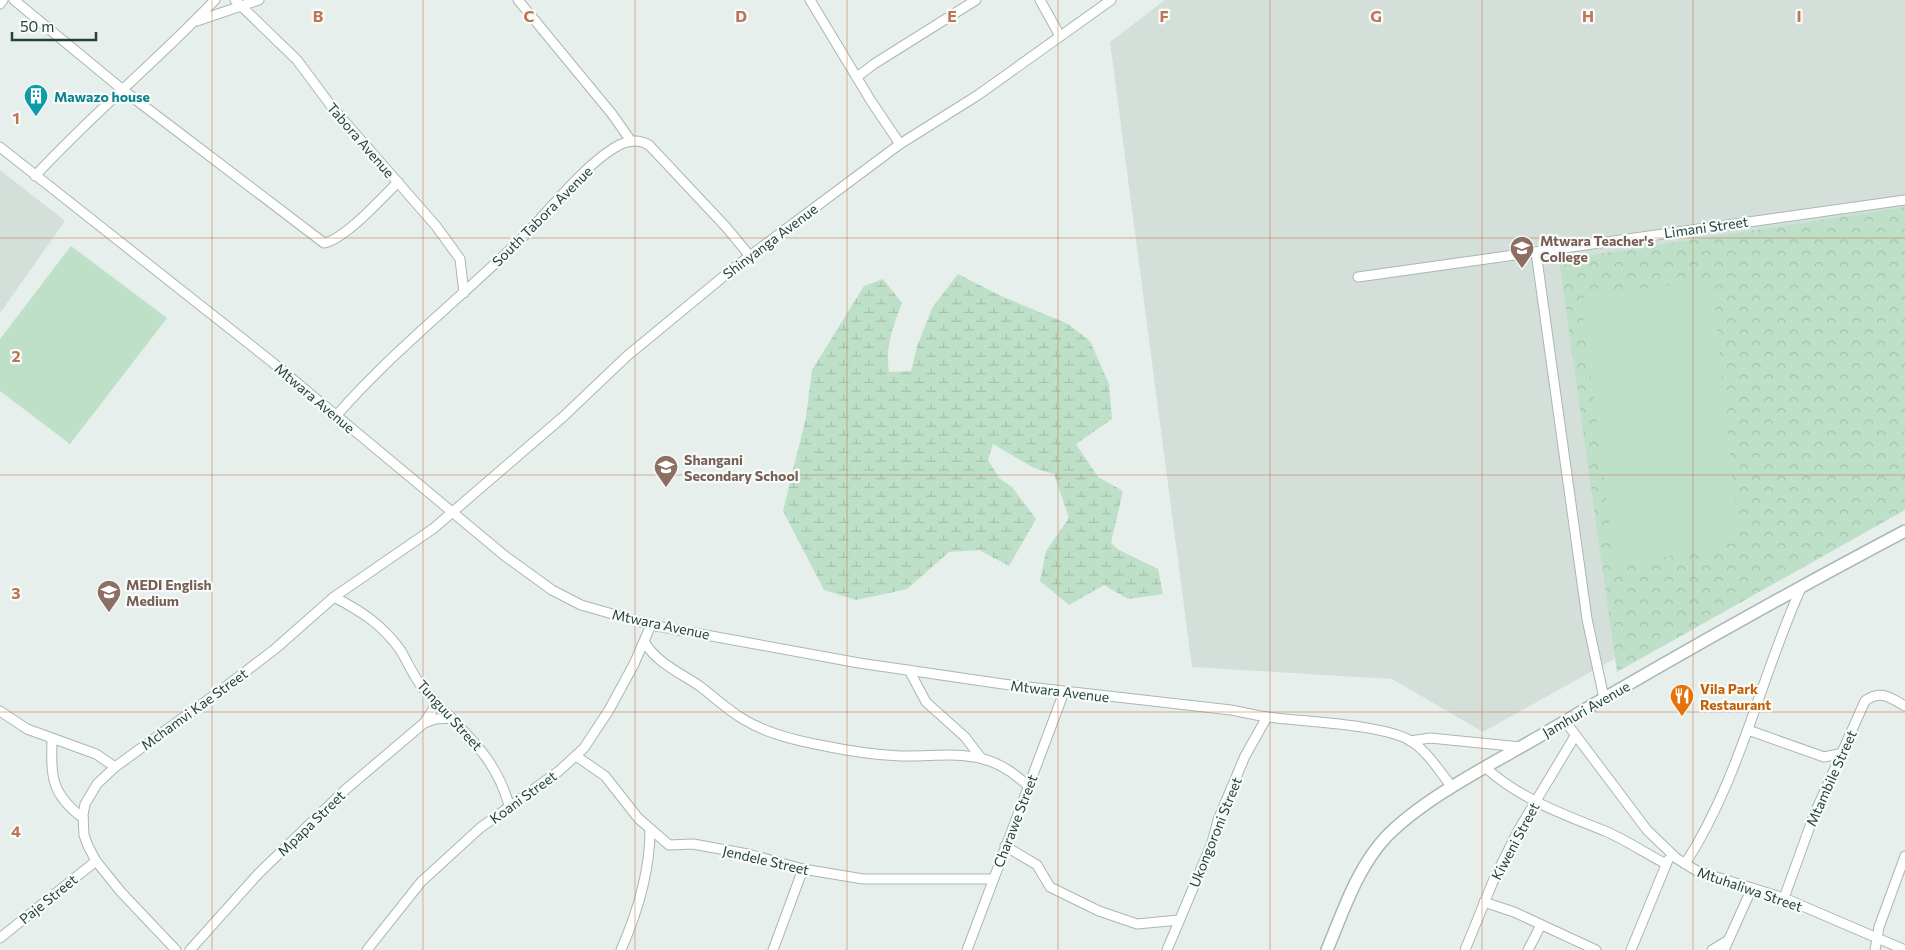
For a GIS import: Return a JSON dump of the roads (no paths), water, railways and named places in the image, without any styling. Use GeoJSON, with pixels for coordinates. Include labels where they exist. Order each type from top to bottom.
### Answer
{"type":"FeatureCollection","features":[{"type":"Feature","properties":{"kind":"street"},"geometry":{"type":"LineString","coordinates":[[0,4],[3,0]]}},
{"type":"Feature","properties":{"kind":"street"},"geometry":{"type":"LineString","coordinates":[[14,0],[123,90],[324,243],[334,240],[358,222],[398,182]]}},
{"type":"Feature","properties":{"kind":"street"},"geometry":{"type":"LineString","coordinates":[[35,176],[96,113],[173,45],[215,0]]}},
{"type":"Feature","properties":{"kind":"street","name":"Tabora Avenue"},"geometry":{"type":"LineString","coordinates":[[235,0],[297,60],[332,107],[436,226],[460,259],[464,293]]}},
{"type":"Feature","properties":{"kind":"street"},"geometry":{"type":"LineString","coordinates":[[194,22],[259,0]]}},
{"type":"Feature","properties":{"kind":"street"},"geometry":{"type":"LineString","coordinates":[[810,0],[856,77],[900,144]]}},
{"type":"Feature","properties":{"kind":"street"},"geometry":{"type":"LineString","coordinates":[[856,77],[976,0]]}},
{"type":"Feature","properties":{"kind":"street"},"geometry":{"type":"LineString","coordinates":[[1040,0],[1060,36]]}},
{"type":"Feature","properties":{"kind":"street","name":"Shinyanga Avenue"},"geometry":{"type":"LineString","coordinates":[[452,513],[571,409],[676,313],[900,144],[948,115],[1111,0]]}},
{"type":"Feature","properties":{"kind":"street"},"geometry":{"type":"LineString","coordinates":[[522,1],[612,114],[631,141],[644,142],[653,150],[726,227],[750,256]]}},
{"type":"Feature","properties":{"kind":"street","name":"South Tabora Avenue"},"geometry":{"type":"LineString","coordinates":[[336,416],[382,365],[464,293],[520,240],[598,161],[612,149],[631,141]]}},
{"type":"Feature","properties":{"kind":"street","name":"Mtwara Avenue"},"geometry":{"type":"LineString","coordinates":[[0,147],[121,245],[152,266],[452,513],[552,590],[582,605],[652,625],[859,663],[1064,692],[1231,710],[1267,717],[1361,728],[1399,735],[1410,741],[1434,763],[1452,787]]}},
{"type":"Feature","properties":{"kind":"street","name":"Limani Street"},"geometry":{"type":"LineString","coordinates":[[1358,277],[1905,200]]}},
{"type":"Feature","properties":{"kind":"street"},"geometry":{"type":"LineString","coordinates":[[1536,252],[1587,618],[1604,698]]}},
{"type":"Feature","properties":{"kind":"street","name":"Mchamvi Kae Street"},"geometry":{"type":"LineString","coordinates":[[173,949],[121,892],[96,861],[84,835],[83,818],[85,804],[90,793],[115,767],[244,673],[334,597],[416,542],[452,513]]}},
{"type":"Feature","properties":{"kind":"street","name":"Jamhuri Avenue"},"geometry":{"type":"LineString","coordinates":[[1327,950],[1352,890],[1369,859],[1386,837],[1452,787],[1604,698],[1905,531]]}},
{"type":"Feature","properties":{"kind":"street"},"geometry":{"type":"LineString","coordinates":[[1685,864],[1716,810],[1741,752],[1801,588]]}},
{"type":"Feature","properties":{"kind":"street","name":"Tunguu Street"},"geometry":{"type":"LineString","coordinates":[[334,597],[368,616],[381,627],[401,652],[421,685],[489,758],[497,772],[510,805]]}},
{"type":"Feature","properties":{"kind":"street","name":"Koani Street"},"geometry":{"type":"LineString","coordinates":[[367,950],[421,882],[480,828],[559,771],[592,738],[645,643],[652,625]]}},
{"type":"Feature","properties":{"kind":"street"},"geometry":{"type":"LineString","coordinates":[[645,643],[650,651],[670,668],[700,687],[742,719],[773,732],[827,746],[890,755],[941,754],[981,758],[1009,770],[1028,786]]}},
{"type":"Feature","properties":{"kind":"street"},"geometry":{"type":"LineString","coordinates":[[909,670],[926,702],[965,737],[981,758]]}},
{"type":"Feature","properties":{"kind":"street","name":"Charawe Street"},"geometry":{"type":"LineString","coordinates":[[967,950],[1028,786],[1058,713],[1064,692]]}},
{"type":"Feature","properties":{"kind":"street","name":"Mtambile Street"},"geometry":{"type":"LineString","coordinates":[[1784,898],[1814,815],[1843,753],[1861,708],[1869,698],[1882,694],[1905,706]]}},
{"type":"Feature","properties":{"kind":"street","name":"Mpapa Street"},"geometry":{"type":"LineString","coordinates":[[190,950],[259,873],[350,786],[424,723],[434,708],[435,701]]}},
{"type":"Feature","properties":{"kind":"street"},"geometry":{"type":"LineString","coordinates":[[0,711],[18,724],[52,739],[96,754],[115,767]]}},
{"type":"Feature","properties":{"kind":"street","name":"Ukongoroni Street"},"geometry":{"type":"LineString","coordinates":[[1167,950],[1245,756],[1267,717]]}},
{"type":"Feature","properties":{"kind":"street"},"geometry":{"type":"LineString","coordinates":[[424,723],[436,719],[452,718]]}},
{"type":"Feature","properties":{"kind":"street","name":"Mtuhaliwa Street"},"geometry":{"type":"LineString","coordinates":[[1565,721],[1648,830],[1672,855],[1685,864],[1697,872],[1784,898],[1905,950]]}},
{"type":"Feature","properties":{"kind":"street"},"geometry":{"type":"LineString","coordinates":[[1748,730],[1824,757],[1843,753]]}},
{"type":"Feature","properties":{"kind":"street","name":"Kiweni Street"},"geometry":{"type":"LineString","coordinates":[[1465,950],[1484,902],[1520,828],[1576,736]]}},
{"type":"Feature","properties":{"kind":"street"},"geometry":{"type":"LineString","coordinates":[[1410,741],[1430,738],[1521,747]]}},
{"type":"Feature","properties":{"kind":"street"},"geometry":{"type":"LineString","coordinates":[[52,739],[51,772],[54,786],[71,809],[83,818]]}},
{"type":"Feature","properties":{"kind":"street","name":"Jendele Street"},"geometry":{"type":"LineString","coordinates":[[576,756],[604,776],[650,830],[669,845],[692,844],[748,854],[804,869],[863,879],[993,879]]}},
{"type":"Feature","properties":{"kind":"street"},"geometry":{"type":"LineString","coordinates":[[1486,768],[1504,782],[1567,817],[1627,842],[1666,864]]}},
{"type":"Feature","properties":{"kind":"street"},"geometry":{"type":"LineString","coordinates":[[622,950],[642,893],[650,830]]}},
{"type":"Feature","properties":{"kind":"street"},"geometry":{"type":"LineString","coordinates":[[1005,846],[1037,865],[1050,887],[1099,911],[1137,924],[1179,920]]}},
{"type":"Feature","properties":{"kind":"street"},"geometry":{"type":"LineString","coordinates":[[1631,950],[1666,864],[1672,855]]}},
{"type":"Feature","properties":{"kind":"street"},"geometry":{"type":"LineString","coordinates":[[1876,950],[1880,922],[1905,856]]}},
{"type":"Feature","properties":{"kind":"street","name":"Paje Street"},"geometry":{"type":"LineString","coordinates":[[0,938],[96,861]]}},
{"type":"Feature","properties":{"kind":"street"},"geometry":{"type":"LineString","coordinates":[[773,950],[804,869]]}},
{"type":"Feature","properties":{"kind":"street"},"geometry":{"type":"LineString","coordinates":[[1724,950],[1752,888]]}},
{"type":"Feature","properties":{"kind":"street"},"geometry":{"type":"LineString","coordinates":[[1484,902],[1596,950]]}},
{"type":"Feature","properties":{"kind":"street"},"geometry":{"type":"LineString","coordinates":[[1528,950],[1541,925]]}},
{"type":"Feature","properties":{"kind":"street"},"geometry":{"type":"LineString","coordinates":[[1712,950],[1727,941]]}},
{"type":"Feature","properties":{"kind":"place","name":"Mawazo house"},"geometry":{"type":"Point","coordinates":[36,117]}},
{"type":"Feature","properties":{"kind":"place","name":"Mtwara Teacher's College"},"geometry":{"type":"Point","coordinates":[1522,269]}},
{"type":"Feature","properties":{"kind":"place","name":"Shangani Secondary School"},"geometry":{"type":"Point","coordinates":[666,488]}},
{"type":"Feature","properties":{"kind":"place","name":"MEDI English Medium"},"geometry":{"type":"Point","coordinates":[109,613]}},
{"type":"Feature","properties":{"kind":"place","name":"Vila Park Restaurant"},"geometry":{"type":"Point","coordinates":[1682,717]}}]}
